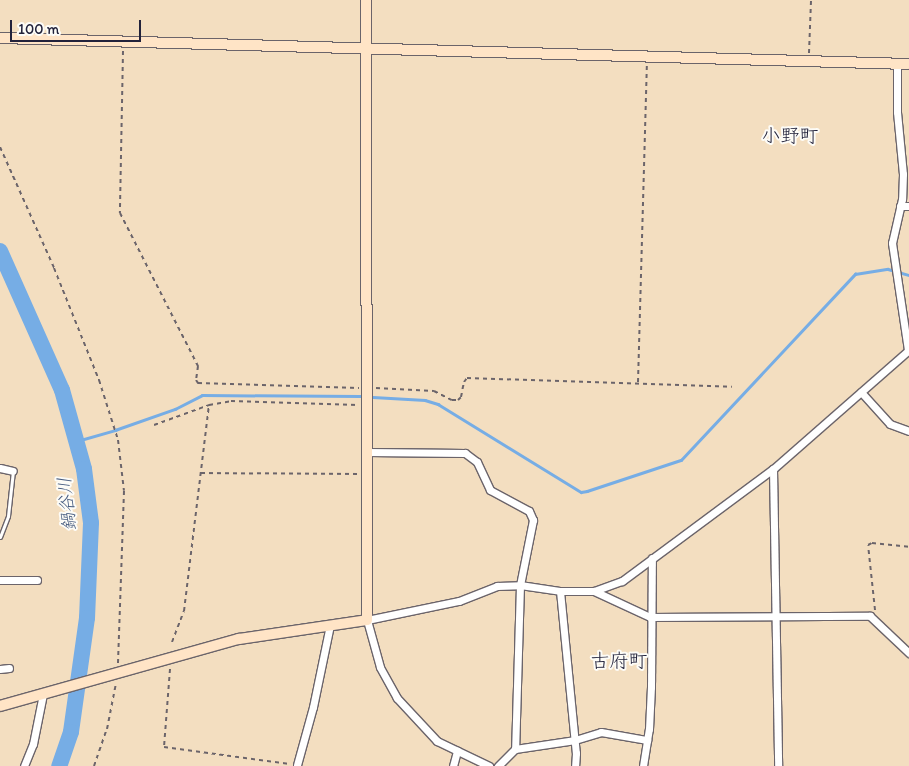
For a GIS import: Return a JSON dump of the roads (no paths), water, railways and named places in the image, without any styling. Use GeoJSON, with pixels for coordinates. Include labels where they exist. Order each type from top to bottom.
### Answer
{"type":"FeatureCollection","features":[{"type":"Feature","properties":{"kind":"street"},"geometry":{"type":"LineString","coordinates":[[366,0],[367,620],[380,667],[397,698],[437,741],[489,766]]}},
{"type":"Feature","properties":{"kind":"street"},"geometry":{"type":"LineString","coordinates":[[0,38],[648,55],[909,64]]}},
{"type":"Feature","properties":{"kind":"street"},"geometry":{"type":"LineString","coordinates":[[0,706],[240,639],[367,620],[459,601],[497,586],[520,585],[560,591],[594,591],[622,581],[773,469],[909,350],[892,243],[900,206],[903,174],[897,112],[897,64]]}},
{"type":"Feature","properties":{"kind":"street"},"geometry":{"type":"LineString","coordinates":[[900,206],[909,206]]}},
{"type":"Feature","properties":{"kind":"street"},"geometry":{"type":"LineString","coordinates":[[861,392],[890,424],[909,431]]}},
{"type":"Feature","properties":{"kind":"street"},"geometry":{"type":"LineString","coordinates":[[368,452],[465,453],[477,462],[490,490],[529,511],[533,520],[520,585],[515,749]]}},
{"type":"Feature","properties":{"kind":"street"},"geometry":{"type":"LineString","coordinates":[[0,468],[14,471]]}},
{"type":"Feature","properties":{"kind":"street"},"geometry":{"type":"LineString","coordinates":[[773,469],[778,766]]}},
{"type":"Feature","properties":{"kind":"street"},"geometry":{"type":"LineString","coordinates":[[643,766],[651,688],[650,617],[652,558]]}},
{"type":"Feature","properties":{"kind":"street"},"geometry":{"type":"LineString","coordinates":[[0,580],[37,580]]}},
{"type":"Feature","properties":{"kind":"street"},"geometry":{"type":"LineString","coordinates":[[560,591],[575,740],[575,766]]}},
{"type":"Feature","properties":{"kind":"street"},"geometry":{"type":"LineString","coordinates":[[594,591],[650,617],[870,616],[909,653]]}},
{"type":"Feature","properties":{"kind":"street"},"geometry":{"type":"LineString","coordinates":[[297,765],[313,707],[330,625]]}},
{"type":"Feature","properties":{"kind":"street"},"geometry":{"type":"LineString","coordinates":[[0,669],[9,668]]}},
{"type":"Feature","properties":{"kind":"street"},"geometry":{"type":"LineString","coordinates":[[24,766],[33,744],[43,694]]}},
{"type":"Feature","properties":{"kind":"street"},"geometry":{"type":"LineString","coordinates":[[498,766],[515,749],[575,740],[601,732],[647,740]]}},
{"type":"Feature","properties":{"kind":"street"},"geometry":{"type":"LineString","coordinates":[[453,766],[457,751]]}},
{"type":"Feature","properties":{"kind":"lane"},"geometry":{"type":"LineString","coordinates":[[0,537],[8,516],[14,471]]}},
{"type":"Feature","properties":{"kind":"waterway","name":"鍋谷川"},"geometry":{"type":"LineString","coordinates":[[0,251],[62,390],[84,469],[91,523],[87,618],[71,732],[59,766]]}},
{"type":"Feature","properties":{"kind":"waterway"},"geometry":{"type":"LineString","coordinates":[[373,397],[425,400],[438,404],[581,492],[587,491],[681,460],[855,274],[888,269],[909,275]]}},
{"type":"Feature","properties":{"kind":"waterway"},"geometry":{"type":"LineString","coordinates":[[77,441],[175,409],[202,395],[360,396]]}},
{"type":"Feature","properties":{"kind":"district","name":"小野町"},"geometry":{"type":"Point","coordinates":[790,136]}},
{"type":"Feature","properties":{"kind":"district","name":"古府町"},"geometry":{"type":"Point","coordinates":[619,661]}}]}
